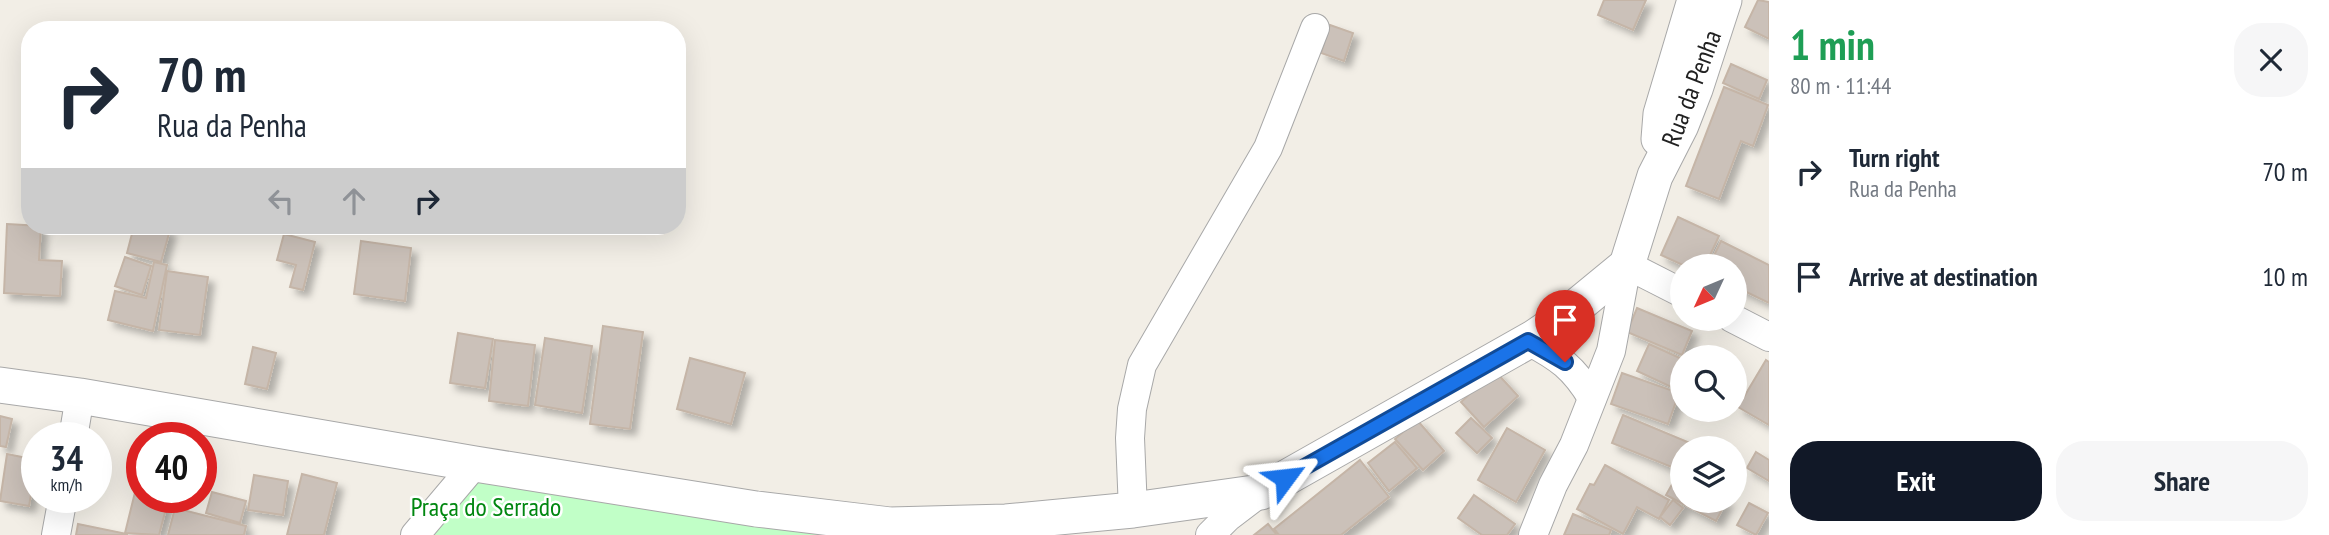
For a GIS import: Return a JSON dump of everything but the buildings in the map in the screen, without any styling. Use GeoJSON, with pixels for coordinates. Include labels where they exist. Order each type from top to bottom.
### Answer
{"type":"FeatureCollection","features":[{"type":"Feature","properties":{"kind":"street","name":"Rua da Penha"},"geometry":{"type":"LineString","coordinates":[[1655,176],[1661,114],[1695,0]]}},
{"type":"Feature","properties":{"kind":"street","name":"Rua da Penha"},"geometry":{"type":"LineString","coordinates":[[1534,535],[1553,485],[1574,446],[1611,351],[1627,265],[1655,176],[1681,125],[1724,0]]}},
{"type":"Feature","properties":{"kind":"street"},"geometry":{"type":"LineString","coordinates":[[1133,510],[1132,408],[1142,365],[1268,149],[1315,28]]}},
{"type":"Feature","properties":{"kind":"street"},"geometry":{"type":"LineString","coordinates":[[1210,535],[1228,517],[1261,492],[1528,341],[1560,320],[1627,265],[1670,287]]}},
{"type":"Feature","properties":{"kind":"street"},"geometry":{"type":"LineString","coordinates":[[1747,326],[1769,337]]}},
{"type":"Feature","properties":{"kind":"street"},"geometry":{"type":"LineString","coordinates":[[1528,341],[1565,362],[1579,376],[1592,398]]}},
{"type":"Feature","properties":{"kind":"street"},"geometry":{"type":"LineString","coordinates":[[0,385],[757,509],[890,525],[1006,522],[1133,510],[1261,492]]}},
{"type":"Feature","properties":{"kind":"street"},"geometry":{"type":"LineString","coordinates":[[76,422],[80,396]]}},
{"type":"Feature","properties":{"kind":"street"},"geometry":{"type":"LineString","coordinates":[[415,535],[475,464]]}},
{"type":"Feature","properties":{"kind":"street"},"geometry":{"type":"LineString","coordinates":[[56,535],[60,513]]}},
{"type":"Feature","properties":{"kind":"green space","name":"Praça do Serrado"},"geometry":{"type":"Polygon","coordinates":[[[473,475],[857,535],[429,535],[473,475]]]}},
{"type":"Feature","properties":{"kind":"route"},"geometry":{"type":"LineString","coordinates":[[1285,478],[1528,341],[1565,362]]}}]}
